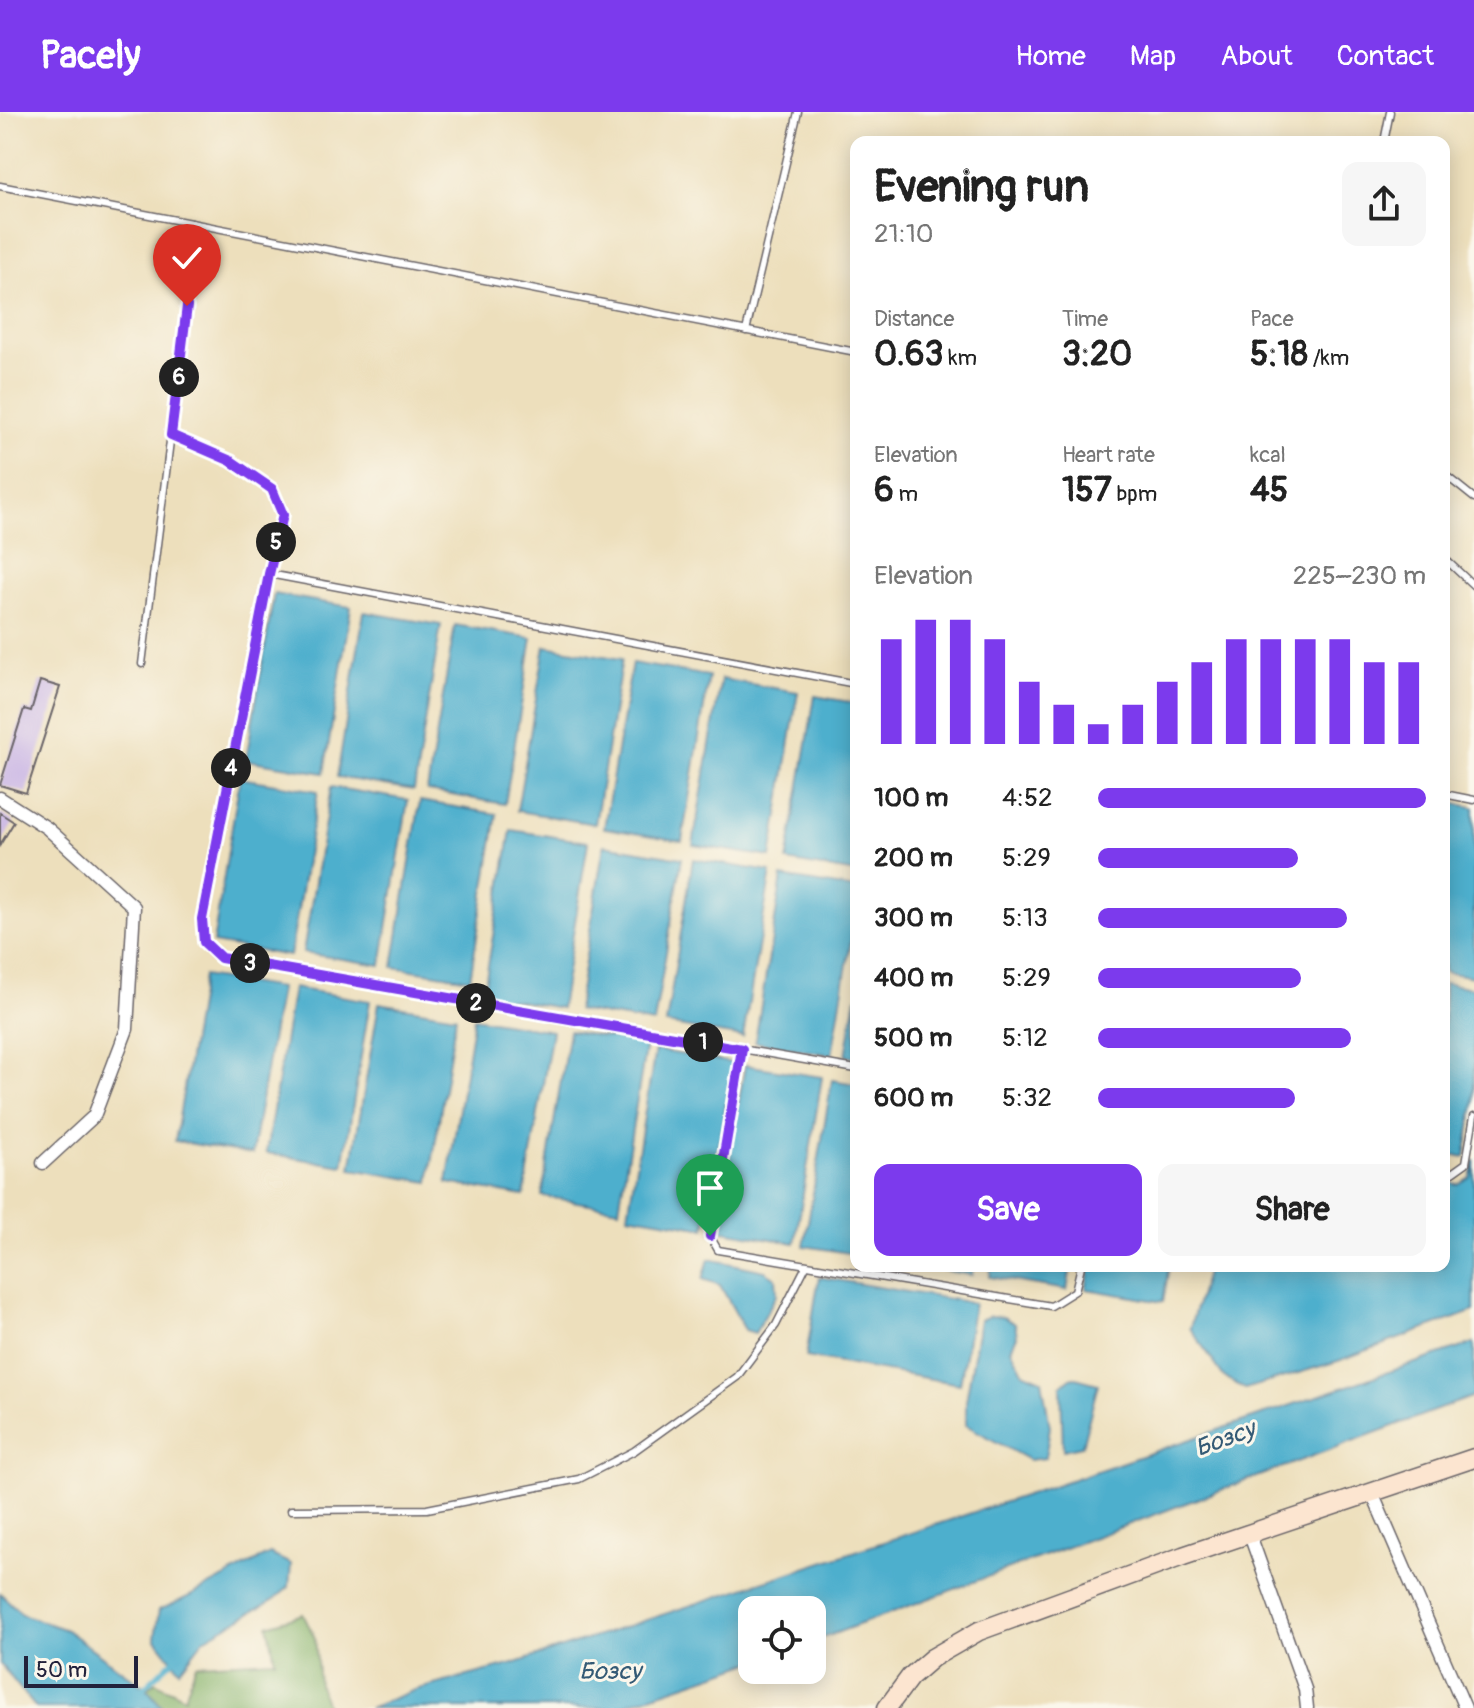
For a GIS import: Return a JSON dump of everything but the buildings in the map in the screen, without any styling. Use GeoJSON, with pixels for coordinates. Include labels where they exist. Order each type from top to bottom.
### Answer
{"type":"FeatureCollection","features":[{"type":"Feature","properties":{"kind":"main road"},"geometry":{"type":"LineString","coordinates":[[887,1708],[910,1677],[932,1658],[979,1631],[1168,1562],[1474,1458]]}},
{"type":"Feature","properties":{"kind":"street"},"geometry":{"type":"LineString","coordinates":[[0,798],[47,828],[134,907],[127,1029],[94,1116],[43,1163]]}},
{"type":"Feature","properties":{"kind":"street"},"geometry":{"type":"LineString","coordinates":[[1372,1493],[1465,1708]]}},
{"type":"Feature","properties":{"kind":"street"},"geometry":{"type":"LineString","coordinates":[[1250,1535],[1305,1689],[1307,1708]]}},
{"type":"Feature","properties":{"kind":"lane"},"geometry":{"type":"LineString","coordinates":[[746,331],[798,112]]}},
{"type":"Feature","properties":{"kind":"lane"},"geometry":{"type":"LineString","coordinates":[[1385,136],[1390,112]]}},
{"type":"Feature","properties":{"kind":"lane"},"geometry":{"type":"LineString","coordinates":[[0,186],[850,351]]}},
{"type":"Feature","properties":{"kind":"lane"},"geometry":{"type":"LineString","coordinates":[[142,664],[187,306],[192,223]]}},
{"type":"Feature","properties":{"kind":"lane"},"geometry":{"type":"LineString","coordinates":[[171,435],[231,461],[272,489],[283,515],[202,919],[204,942],[221,958],[850,1068]]}},
{"type":"Feature","properties":{"kind":"lane"},"geometry":{"type":"LineString","coordinates":[[1450,479],[1474,498]]}},
{"type":"Feature","properties":{"kind":"lane"},"geometry":{"type":"LineString","coordinates":[[1450,564],[1474,586]]}},
{"type":"Feature","properties":{"kind":"lane"},"geometry":{"type":"LineString","coordinates":[[269,574],[850,683]]}},
{"type":"Feature","properties":{"kind":"lane"},"geometry":{"type":"LineString","coordinates":[[1450,795],[1474,800]]}},
{"type":"Feature","properties":{"kind":"lane"},"geometry":{"type":"LineString","coordinates":[[742,1049],[710,1236],[718,1250],[1051,1306],[1075,1291],[1080,1272]]}},
{"type":"Feature","properties":{"kind":"lane"},"geometry":{"type":"LineString","coordinates":[[1450,1173],[1466,1163],[1474,1116]]}},
{"type":"Feature","properties":{"kind":"lane"},"geometry":{"type":"LineString","coordinates":[[291,1510],[427,1509],[579,1479],[634,1451],[737,1377],[776,1325],[806,1266]]}},
{"type":"Feature","properties":{"kind":"green space"},"geometry":{"type":"Polygon","coordinates":[[[303,1614],[315,1638],[319,1685],[328,1708],[163,1708],[147,1689],[155,1682],[185,1697],[196,1664],[275,1660],[268,1625],[303,1614]]]}},
{"type":"Feature","properties":{"kind":"water"},"geometry":{"type":"Polygon","coordinates":[[[274,594],[351,607],[324,773],[246,760],[274,594]]]}},
{"type":"Feature","properties":{"kind":"water"},"geometry":{"type":"Polygon","coordinates":[[[364,612],[441,625],[414,790],[337,777],[364,612]]]}},
{"type":"Feature","properties":{"kind":"water"},"geometry":{"type":"Polygon","coordinates":[[[455,625],[532,638],[505,804],[427,791],[455,625]]]}},
{"type":"Feature","properties":{"kind":"water"},"geometry":{"type":"Polygon","coordinates":[[[545,646],[622,659],[595,824],[517,811],[545,646]]]}},
{"type":"Feature","properties":{"kind":"water"},"geometry":{"type":"Polygon","coordinates":[[[632,663],[709,676],[682,841],[604,828],[632,663]]]}},
{"type":"Feature","properties":{"kind":"water"},"geometry":{"type":"Polygon","coordinates":[[[721,679],[798,692],[771,857],[693,845],[721,679]]]}},
{"type":"Feature","properties":{"kind":"water"},"geometry":{"type":"Polygon","coordinates":[[[815,696],[850,702],[850,872],[787,861],[815,696]]]}},
{"type":"Feature","properties":{"kind":"water"},"geometry":{"type":"Polygon","coordinates":[[[240,778],[318,791],[290,956],[213,943],[240,778]]]}},
{"type":"Feature","properties":{"kind":"water"},"geometry":{"type":"Polygon","coordinates":[[[331,787],[408,800],[381,965],[303,953],[331,787]]]}},
{"type":"Feature","properties":{"kind":"water"},"geometry":{"type":"Polygon","coordinates":[[[420,801],[497,814],[470,979],[393,967],[420,801]]]}},
{"type":"Feature","properties":{"kind":"water"},"geometry":{"type":"Polygon","coordinates":[[[1450,803],[1474,807],[1474,977],[1450,973],[1450,803]]]}},
{"type":"Feature","properties":{"kind":"water"},"geometry":{"type":"Polygon","coordinates":[[[511,830],[588,842],[561,1008],[483,995],[511,830]]]}},
{"type":"Feature","properties":{"kind":"water"},"geometry":{"type":"Polygon","coordinates":[[[604,845],[682,858],[654,1023],[577,1010],[604,845]]]}},
{"type":"Feature","properties":{"kind":"water"},"geometry":{"type":"Polygon","coordinates":[[[693,859],[771,872],[743,1037],[666,1024],[693,859]]]}},
{"type":"Feature","properties":{"kind":"water"},"geometry":{"type":"Polygon","coordinates":[[[782,877],[850,888],[850,946],[832,1055],[755,1042],[782,877]]]}},
{"type":"Feature","properties":{"kind":"water"},"geometry":{"type":"Polygon","coordinates":[[[203,976],[280,988],[252,1154],[175,1141],[203,976]]]}},
{"type":"Feature","properties":{"kind":"water"},"geometry":{"type":"Polygon","coordinates":[[[1450,984],[1474,988],[1474,1104],[1465,1157],[1450,1154],[1450,984]]]}},
{"type":"Feature","properties":{"kind":"water"},"geometry":{"type":"Polygon","coordinates":[[[293,988],[370,1001],[343,1166],[266,1153],[293,988]]]}},
{"type":"Feature","properties":{"kind":"water"},"geometry":{"type":"Polygon","coordinates":[[[379,1003],[456,1016],[429,1182],[351,1169],[379,1003]]]}},
{"type":"Feature","properties":{"kind":"water"},"geometry":{"type":"Polygon","coordinates":[[[474,1018],[552,1031],[524,1196],[447,1183],[474,1018]]]}},
{"type":"Feature","properties":{"kind":"water"},"geometry":{"type":"Polygon","coordinates":[[[569,1031],[646,1044],[619,1209],[542,1196],[569,1031]]]}},
{"type":"Feature","properties":{"kind":"water"},"geometry":{"type":"Polygon","coordinates":[[[850,1032],[850,1057],[846,1056],[850,1032]]]}},
{"type":"Feature","properties":{"kind":"water"},"geometry":{"type":"Polygon","coordinates":[[[655,1050],[733,1063],[705,1228],[628,1215],[655,1050]]]}},
{"type":"Feature","properties":{"kind":"water"},"geometry":{"type":"Polygon","coordinates":[[[745,1065],[822,1077],[795,1243],[717,1230],[745,1065]]]}},
{"type":"Feature","properties":{"kind":"water"},"geometry":{"type":"Polygon","coordinates":[[[832,1080],[850,1083],[850,1253],[804,1246],[832,1080]]]}},
{"type":"Feature","properties":{"kind":"water"},"geometry":{"type":"Polygon","coordinates":[[[1474,1160],[1474,1311],[1338,1361],[1245,1389],[1224,1377],[1190,1328],[1206,1272],[1450,1272],[1450,1183],[1458,1184],[1470,1177],[1474,1160]]]}},
{"type":"Feature","properties":{"kind":"water"},"geometry":{"type":"Polygon","coordinates":[[[709,1259],[765,1271],[776,1278],[777,1294],[755,1333],[745,1330],[720,1285],[703,1279],[709,1259]]]}},
{"type":"Feature","properties":{"kind":"water"},"geometry":{"type":"Polygon","coordinates":[[[990,1272],[1070,1272],[1067,1290],[990,1277],[990,1272]]]}},
{"type":"Feature","properties":{"kind":"water"},"geometry":{"type":"Polygon","coordinates":[[[1089,1272],[1168,1272],[1163,1302],[1086,1289],[1089,1272]]]}},
{"type":"Feature","properties":{"kind":"water"},"geometry":{"type":"Polygon","coordinates":[[[819,1277],[974,1303],[960,1384],[806,1357],[819,1277]]]}},
{"type":"Feature","properties":{"kind":"water"},"geometry":{"type":"Polygon","coordinates":[[[990,1316],[1003,1317],[1015,1324],[1017,1336],[1011,1349],[1023,1372],[1042,1380],[1050,1427],[1045,1458],[1029,1460],[966,1425],[966,1401],[980,1320],[990,1316]]]}},
{"type":"Feature","properties":{"kind":"water","name":"Бозсу"},"geometry":{"type":"Polygon","coordinates":[[[1474,1343],[1474,1396],[826,1637],[826,1596],[738,1596],[738,1667],[615,1708],[369,1708],[415,1690],[513,1664],[1474,1343]]]}},
{"type":"Feature","properties":{"kind":"water"},"geometry":{"type":"Polygon","coordinates":[[[1072,1377],[1098,1384],[1082,1446],[1063,1450],[1061,1386],[1072,1377]]]}},
{"type":"Feature","properties":{"kind":"water"},"geometry":{"type":"Polygon","coordinates":[[[270,1554],[291,1564],[289,1587],[275,1599],[204,1639],[180,1670],[155,1638],[159,1610],[270,1554]]]}},
{"type":"Feature","properties":{"kind":"water"},"geometry":{"type":"Polygon","coordinates":[[[0,1593],[22,1614],[66,1630],[147,1689],[163,1708],[36,1708],[0,1664],[0,1593]]]}},
{"type":"Feature","properties":{"kind":"waterway"},"geometry":{"type":"LineString","coordinates":[[139,1692],[173,1660]]}},
{"type":"Feature","properties":{"kind":"route"},"geometry":{"type":"LineString","coordinates":[[187,306],[171,435],[231,461],[272,489],[283,515],[202,919],[204,942],[221,958],[742,1049],[710,1236]]}}]}
